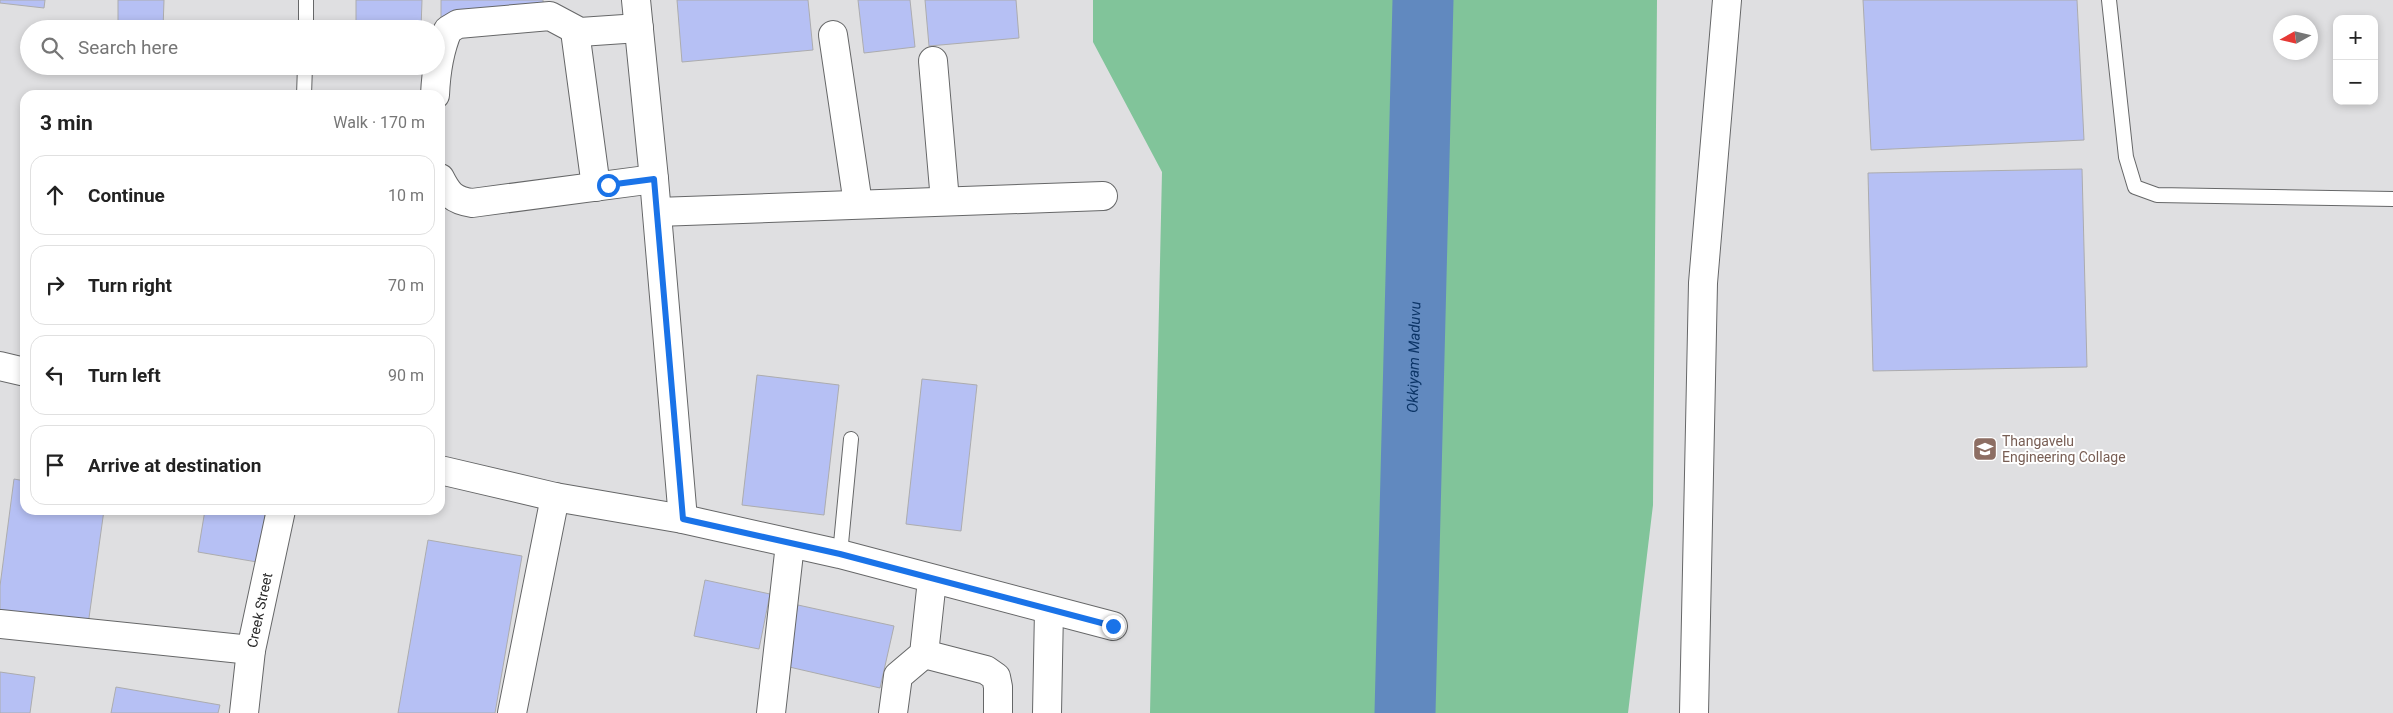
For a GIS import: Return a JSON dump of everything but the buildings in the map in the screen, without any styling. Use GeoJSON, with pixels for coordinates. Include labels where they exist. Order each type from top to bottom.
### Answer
{"type":"FeatureCollection","features":[{"type":"Feature","properties":{"kind":"street"},"geometry":{"type":"LineString","coordinates":[[636,0],[657,212],[683,519]]}},
{"type":"Feature","properties":{"kind":"street"},"geometry":{"type":"LineString","coordinates":[[1694,713],[1703,283],[1727,0]]}},
{"type":"Feature","properties":{"kind":"street"},"geometry":{"type":"LineString","coordinates":[[445,37],[448,30],[458,24],[550,16],[575,31],[639,28]]}},
{"type":"Feature","properties":{"kind":"street"},"geometry":{"type":"LineString","coordinates":[[575,31],[596,187]]}},
{"type":"Feature","properties":{"kind":"street"},"geometry":{"type":"LineString","coordinates":[[833,35],[858,204]]}},
{"type":"Feature","properties":{"kind":"street"},"geometry":{"type":"LineString","coordinates":[[933,62],[945,201]]}},
{"type":"Feature","properties":{"kind":"street"},"geometry":{"type":"LineString","coordinates":[[435,90],[436,75]]}},
{"type":"Feature","properties":{"kind":"street"},"geometry":{"type":"LineString","coordinates":[[445,189],[448,195],[458,201],[472,203],[654,179]]}},
{"type":"Feature","properties":{"kind":"street"},"geometry":{"type":"LineString","coordinates":[[657,212],[1103,196]]}},
{"type":"Feature","properties":{"kind":"street"},"geometry":{"type":"LineString","coordinates":[[0,366],[20,371]]}},
{"type":"Feature","properties":{"kind":"street"},"geometry":{"type":"LineString","coordinates":[[445,471],[555,497],[683,519],[840,554],[932,580],[1113,626]]}},
{"type":"Feature","properties":{"kind":"street"},"geometry":{"type":"LineString","coordinates":[[512,713],[555,497]]}},
{"type":"Feature","properties":{"kind":"street","name":"Creek Street"},"geometry":{"type":"LineString","coordinates":[[244,713],[251,650],[280,515]]}},
{"type":"Feature","properties":{"kind":"street"},"geometry":{"type":"LineString","coordinates":[[772,713],[790,544]]}},
{"type":"Feature","properties":{"kind":"street"},"geometry":{"type":"LineString","coordinates":[[892,713],[898,676],[924,654],[932,580]]}},
{"type":"Feature","properties":{"kind":"street"},"geometry":{"type":"LineString","coordinates":[[1047,713],[1049,610]]}},
{"type":"Feature","properties":{"kind":"street"},"geometry":{"type":"LineString","coordinates":[[0,624],[251,650]]}},
{"type":"Feature","properties":{"kind":"street"},"geometry":{"type":"LineString","coordinates":[[924,654],[986,670],[996,677],[998,713]]}},
{"type":"Feature","properties":{"kind":"lane"},"geometry":{"type":"LineString","coordinates":[[306,0],[306,20]]}},
{"type":"Feature","properties":{"kind":"lane"},"geometry":{"type":"LineString","coordinates":[[2109,0],[2126,157],[2135,187],[2157,196],[2393,199]]}},
{"type":"Feature","properties":{"kind":"lane"},"geometry":{"type":"LineString","coordinates":[[304,90],[305,75]]}},
{"type":"Feature","properties":{"kind":"lane"},"geometry":{"type":"LineString","coordinates":[[840,554],[851,439]]}},
{"type":"Feature","properties":{"kind":"green space"},"geometry":{"type":"Polygon","coordinates":[[[1093,0],[1657,0],[1653,505],[1628,713],[1150,713],[1162,172],[1093,42],[1093,0]]]}},
{"type":"Feature","properties":{"kind":"waterway","name":"Okkiyam Maduvu"},"geometry":{"type":"LineString","coordinates":[[1405,713],[1423,0]]}},
{"type":"Feature","properties":{"kind":"place","name":"Thangavelu Engineering Collage"},"geometry":{"type":"Point","coordinates":[1985,449]}},
{"type":"Feature","properties":{"kind":"route"},"geometry":{"type":"LineString","coordinates":[[608,185],[654,179],[683,519],[840,554],[932,580],[1113,626]]}}]}
